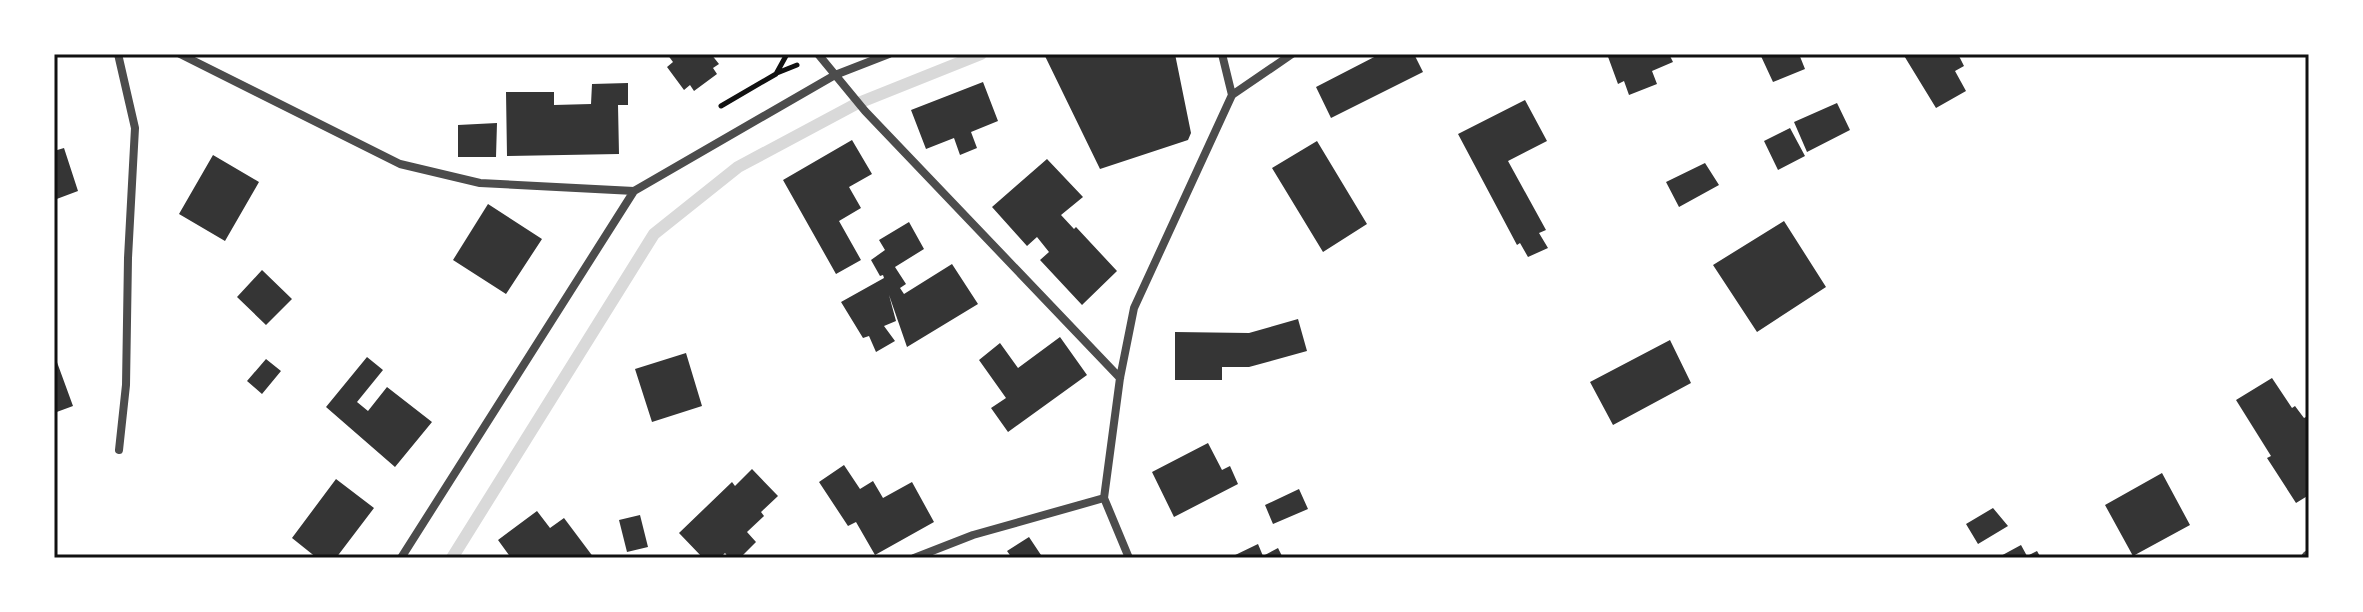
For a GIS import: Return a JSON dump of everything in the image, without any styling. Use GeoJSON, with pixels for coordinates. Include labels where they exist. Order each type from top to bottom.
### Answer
{"type":"FeatureCollection","features":[{"type":"Feature","properties":{"kind":"street"},"geometry":{"type":"LineString","coordinates":[[118,54],[135,128],[128,258],[126,385],[119,450]]}},
{"type":"Feature","properties":{"kind":"street"},"geometry":{"type":"LineString","coordinates":[[180,54],[400,164],[480,183],[634,191]]}},
{"type":"Feature","properties":{"kind":"street"},"geometry":{"type":"LineString","coordinates":[[818,54],[865,111],[1120,378]]}},
{"type":"Feature","properties":{"kind":"street"},"geometry":{"type":"LineString","coordinates":[[401,558],[634,191],[835,75],[889,54]]}},
{"type":"Feature","properties":{"kind":"street"},"geometry":{"type":"LineString","coordinates":[[1222,54],[1232,95]]}},
{"type":"Feature","properties":{"kind":"street"},"geometry":{"type":"LineString","coordinates":[[1129,558],[1104,498],[1120,378],[1134,308],[1232,95],[1292,54]]}},
{"type":"Feature","properties":{"kind":"street"},"geometry":{"type":"LineString","coordinates":[[914,558],[973,535],[1104,498]]}},
{"type":"Feature","properties":{"kind":"path"},"geometry":{"type":"LineString","coordinates":[[721,106],[776,74],[787,54]]}},
{"type":"Feature","properties":{"kind":"building"},"geometry":{"type":"Polygon","coordinates":[[[667,54],[711,54],[719,64],[713,68],[717,74],[694,91],[690,85],[684,90],[667,67],[673,62],[667,54]]]}},
{"type":"Feature","properties":{"kind":"building"},"geometry":{"type":"Polygon","coordinates":[[[1044,54],[1175,54],[1191,133],[1188,140],[1100,169],[1044,54]]]}},
{"type":"Feature","properties":{"kind":"building"},"geometry":{"type":"Polygon","coordinates":[[[1380,54],[1414,54],[1423,72],[1331,118],[1316,87],[1380,54]]]}},
{"type":"Feature","properties":{"kind":"building"},"geometry":{"type":"Polygon","coordinates":[[[1607,54],[1669,54],[1673,62],[1652,71],[1657,84],[1629,95],[1624,81],[1618,84],[1607,54]]]}},
{"type":"Feature","properties":{"kind":"building"},"geometry":{"type":"Polygon","coordinates":[[[1760,54],[1799,54],[1805,69],[1773,82],[1760,54]]]}},
{"type":"Feature","properties":{"kind":"building"},"geometry":{"type":"Polygon","coordinates":[[[1903,54],[1958,54],[1964,66],[1955,71],[1966,91],[1936,108],[1903,54]]]}},
{"type":"Feature","properties":{"kind":"building"},"geometry":{"type":"Polygon","coordinates":[[[983,82],[998,121],[971,132],[977,148],[960,155],[954,138],[926,149],[911,110],[983,82]]]}},
{"type":"Feature","properties":{"kind":"building"},"geometry":{"type":"Polygon","coordinates":[[[628,83],[628,105],[618,105],[619,154],[507,156],[506,92],[554,92],[554,105],[591,104],[592,84],[628,83]]]}},
{"type":"Feature","properties":{"kind":"building"},"geometry":{"type":"Polygon","coordinates":[[[1525,100],[1547,141],[1508,161],[1546,230],[1539,233],[1548,248],[1528,257],[1520,243],[1517,245],[1458,134],[1525,100]]]}},
{"type":"Feature","properties":{"kind":"building"},"geometry":{"type":"Polygon","coordinates":[[[1837,103],[1850,130],[1807,152],[1794,122],[1837,103]]]}},
{"type":"Feature","properties":{"kind":"building"},"geometry":{"type":"Polygon","coordinates":[[[497,123],[496,157],[458,157],[458,125],[497,123]]]}},
{"type":"Feature","properties":{"kind":"building"},"geometry":{"type":"Polygon","coordinates":[[[1790,128],[1805,156],[1778,170],[1764,141],[1790,128]]]}},
{"type":"Feature","properties":{"kind":"building"},"geometry":{"type":"Polygon","coordinates":[[[852,140],[872,174],[849,187],[861,208],[839,221],[861,260],[836,274],[783,180],[852,140]]]}},
{"type":"Feature","properties":{"kind":"building"},"geometry":{"type":"Polygon","coordinates":[[[1317,141],[1367,224],[1323,252],[1272,168],[1317,141]]]}},
{"type":"Feature","properties":{"kind":"building"},"geometry":{"type":"Polygon","coordinates":[[[64,148],[78,191],[54,200],[54,151],[64,148]]]}},
{"type":"Feature","properties":{"kind":"building"},"geometry":{"type":"Polygon","coordinates":[[[213,155],[259,182],[225,241],[179,214],[213,155]]]}},
{"type":"Feature","properties":{"kind":"building"},"geometry":{"type":"Polygon","coordinates":[[[1047,159],[1083,197],[1061,215],[1117,271],[1082,305],[1040,260],[1049,252],[1037,237],[1027,246],[992,207],[1047,159]]]}},
{"type":"Feature","properties":{"kind":"building"},"geometry":{"type":"Polygon","coordinates":[[[1705,163],[1719,185],[1679,207],[1666,182],[1705,163]]]}},
{"type":"Feature","properties":{"kind":"building"},"geometry":{"type":"Polygon","coordinates":[[[488,204],[542,239],[506,294],[453,260],[488,204]]]}},
{"type":"Feature","properties":{"kind":"building"},"geometry":{"type":"Polygon","coordinates":[[[1784,221],[1826,287],[1757,332],[1713,265],[1784,221]]]}},
{"type":"Feature","properties":{"kind":"building"},"geometry":{"type":"Polygon","coordinates":[[[909,222],[924,249],[895,267],[906,284],[900,288],[904,294],[952,264],[978,304],[907,347],[889,295],[896,321],[884,326],[895,341],[876,352],[869,336],[863,338],[841,302],[884,278],[871,260],[885,250],[879,240],[909,222]]]}},
{"type":"Feature","properties":{"kind":"building"},"geometry":{"type":"Polygon","coordinates":[[[262,270],[292,299],[266,325],[237,297],[262,270]]]}},
{"type":"Feature","properties":{"kind":"building"},"geometry":{"type":"Polygon","coordinates":[[[1298,319],[1307,351],[1249,367],[1222,367],[1222,380],[1175,380],[1175,332],[1249,333],[1298,319]]]}},
{"type":"Feature","properties":{"kind":"building"},"geometry":{"type":"Polygon","coordinates":[[[1060,337],[1087,375],[1008,432],[991,408],[1006,398],[979,360],[1000,343],[1018,368],[1060,337]]]}},
{"type":"Feature","properties":{"kind":"building"},"geometry":{"type":"Polygon","coordinates":[[[1670,340],[1691,383],[1613,425],[1590,382],[1670,340]]]}},
{"type":"Feature","properties":{"kind":"building"},"geometry":{"type":"Polygon","coordinates":[[[686,353],[702,406],[652,422],[635,369],[686,353]]]}},
{"type":"Feature","properties":{"kind":"building"},"geometry":{"type":"Polygon","coordinates":[[[54,354],[73,406],[54,413],[54,354]]]}},
{"type":"Feature","properties":{"kind":"building"},"geometry":{"type":"Polygon","coordinates":[[[367,357],[383,370],[357,402],[368,411],[387,387],[432,422],[395,467],[326,407],[367,357]]]}},
{"type":"Feature","properties":{"kind":"building"},"geometry":{"type":"Polygon","coordinates":[[[266,359],[281,371],[262,394],[247,381],[266,359]]]}},
{"type":"Feature","properties":{"kind":"building"},"geometry":{"type":"Polygon","coordinates":[[[2272,378],[2292,408],[2295,406],[2309,423],[2309,495],[2296,503],[2267,458],[2271,456],[2236,400],[2272,378]]]}},
{"type":"Feature","properties":{"kind":"building"},"geometry":{"type":"Polygon","coordinates":[[[1208,443],[1222,470],[1230,466],[1238,484],[1174,517],[1152,472],[1208,443]]]}},
{"type":"Feature","properties":{"kind":"building"},"geometry":{"type":"Polygon","coordinates":[[[844,465],[860,489],[873,481],[883,498],[912,482],[934,522],[875,555],[856,522],[848,526],[819,482],[844,465]]]}},
{"type":"Feature","properties":{"kind":"building"},"geometry":{"type":"Polygon","coordinates":[[[752,469],[778,496],[761,512],[764,516],[747,532],[756,542],[740,558],[729,558],[725,553],[720,558],[703,558],[679,533],[732,482],[735,486],[752,469]]]}},
{"type":"Feature","properties":{"kind":"building"},"geometry":{"type":"Polygon","coordinates":[[[2162,473],[2190,525],[2133,556],[2105,505],[2162,473]]]}},
{"type":"Feature","properties":{"kind":"building"},"geometry":{"type":"Polygon","coordinates":[[[336,479],[374,508],[336,558],[317,558],[292,538],[336,479]]]}},
{"type":"Feature","properties":{"kind":"building"},"geometry":{"type":"Polygon","coordinates":[[[1299,489],[1308,509],[1273,524],[1265,505],[1299,489]]]}},
{"type":"Feature","properties":{"kind":"building"},"geometry":{"type":"Polygon","coordinates":[[[1993,508],[2008,526],[1978,544],[1966,524],[1993,508]]]}},
{"type":"Feature","properties":{"kind":"building"},"geometry":{"type":"Polygon","coordinates":[[[537,511],[550,528],[564,518],[594,558],[511,558],[498,540],[537,511]]]}},
{"type":"Feature","properties":{"kind":"building"},"geometry":{"type":"Polygon","coordinates":[[[640,515],[648,547],[627,552],[619,520],[640,515]]]}},
{"type":"Feature","properties":{"kind":"building"},"geometry":{"type":"Polygon","coordinates":[[[1029,537],[1043,558],[1012,558],[1007,551],[1029,537]]]}},
{"type":"Feature","properties":{"kind":"building"},"geometry":{"type":"Polygon","coordinates":[[[1258,544],[1263,556],[1278,548],[1283,558],[1229,558],[1258,544]]]}},
{"type":"Feature","properties":{"kind":"building"},"geometry":{"type":"Polygon","coordinates":[[[2021,545],[2027,556],[2037,551],[2041,558],[1997,558],[2021,545]]]}},
{"type":"Feature","properties":{"kind":"waterway"},"geometry":{"type":"LineString","coordinates":[[452,558],[654,234],[738,167],[856,104],[981,54]]}}]}
